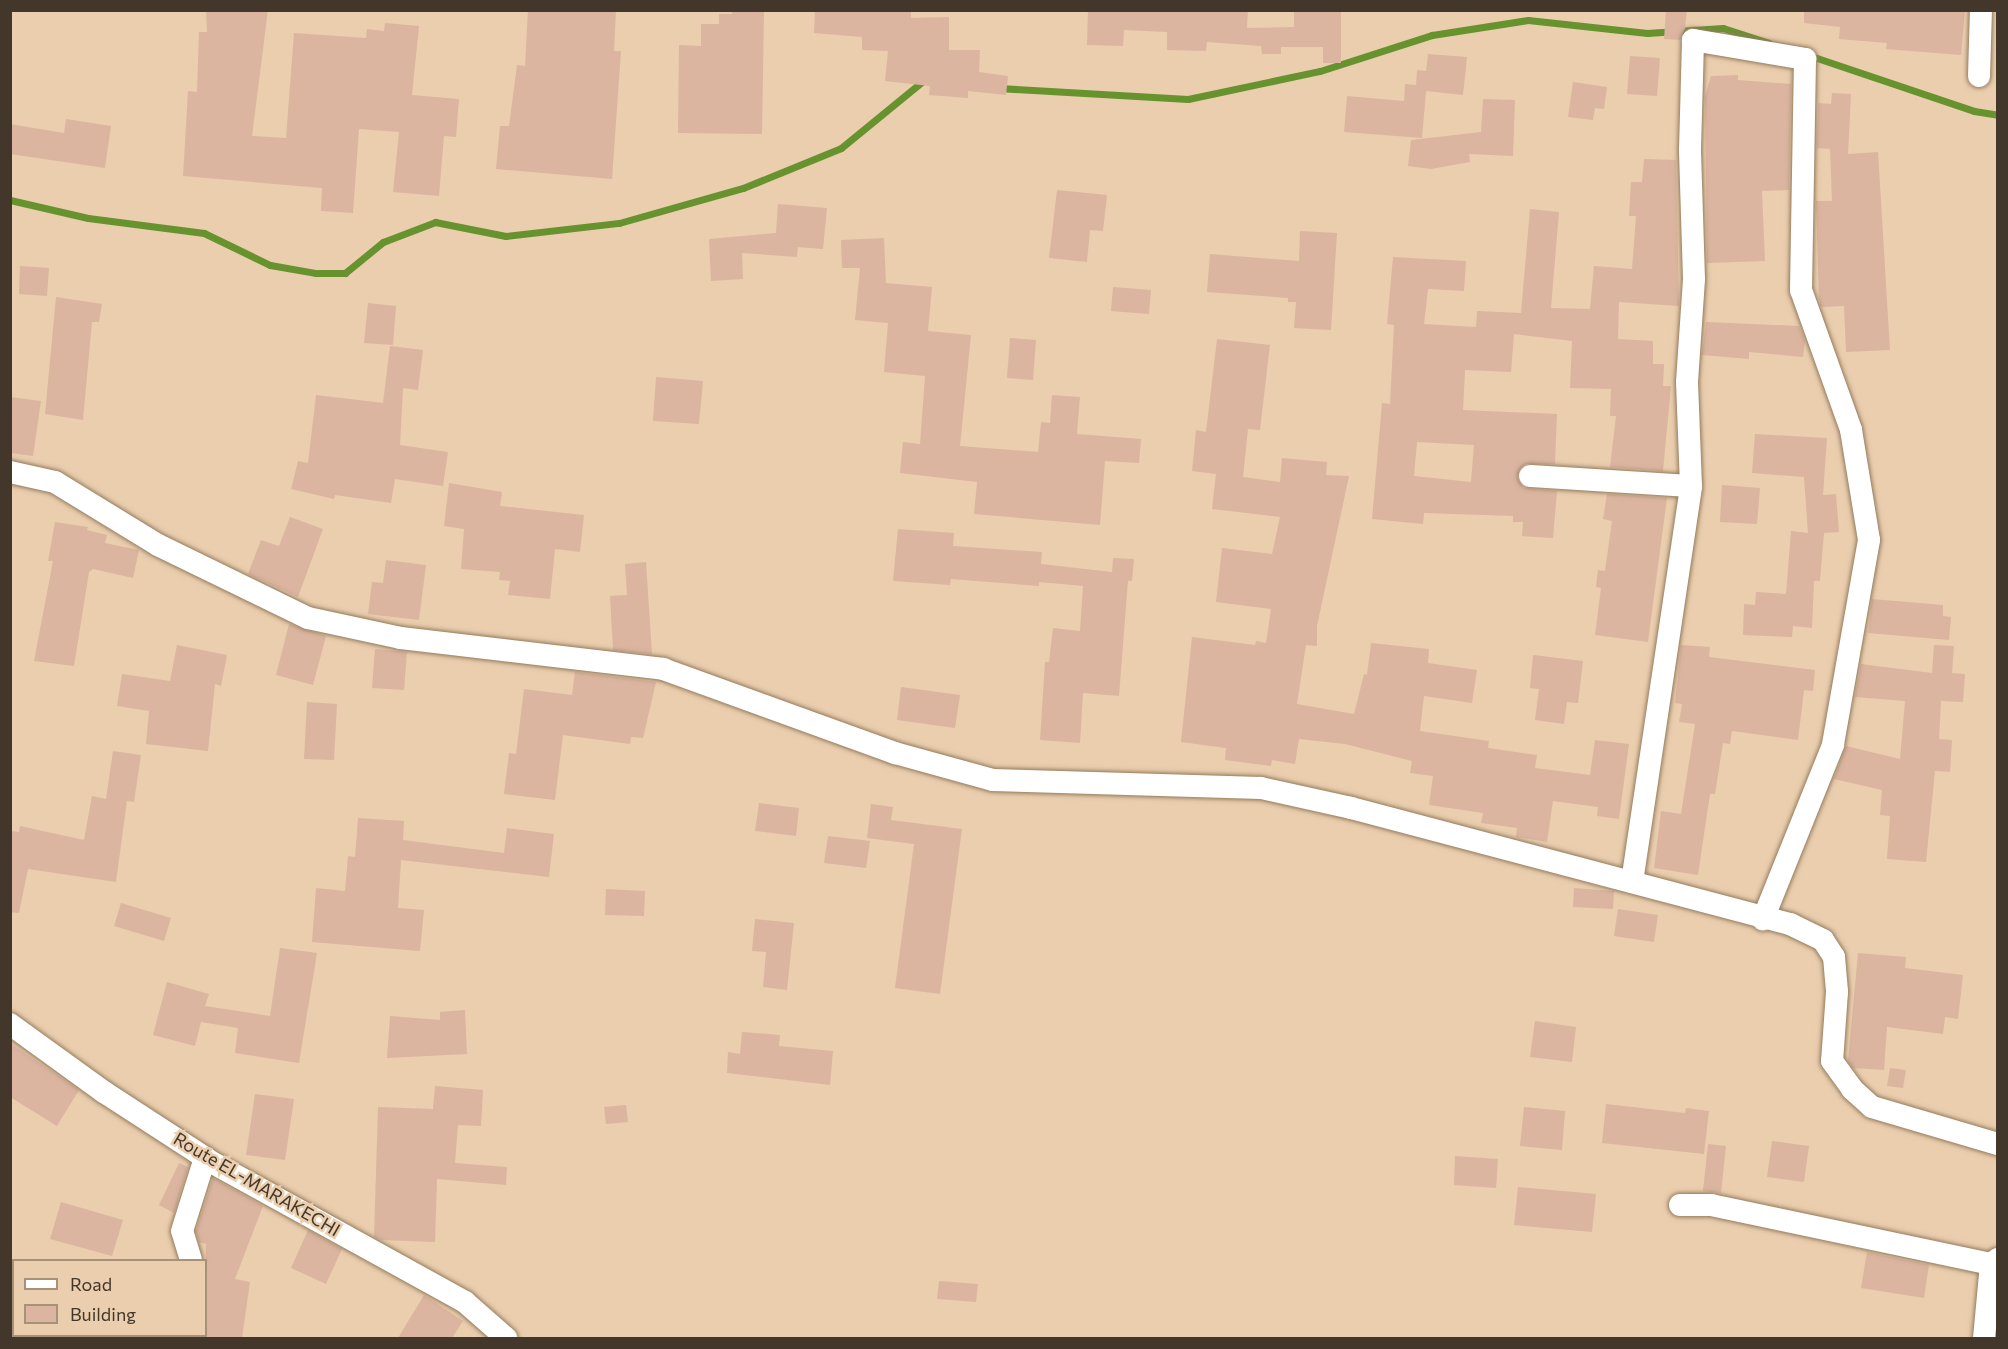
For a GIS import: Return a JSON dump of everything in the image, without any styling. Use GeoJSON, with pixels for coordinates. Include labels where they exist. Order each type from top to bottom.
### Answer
{"type":"FeatureCollection","features":[{"type":"Feature","properties":{"kind":"street"},"geometry":{"type":"LineString","coordinates":[[1979,76],[1981,10]]}},
{"type":"Feature","properties":{"kind":"street"},"geometry":{"type":"LineString","coordinates":[[1632,882],[1691,486],[1687,382],[1694,279],[1690,149],[1694,39],[1805,60],[1801,290],[1851,430],[1869,540],[1833,745],[1763,919]]}},
{"type":"Feature","properties":{"kind":"street"},"geometry":{"type":"LineString","coordinates":[[10,472],[55,482],[158,545],[308,618],[401,638],[663,669],[895,753],[993,780],[1261,788],[1351,808],[1763,919],[1790,924],[1823,940],[1834,957],[1837,992],[1832,1061],[1852,1089],[1872,1107],[1998,1144]]}},
{"type":"Feature","properties":{"kind":"street"},"geometry":{"type":"LineString","coordinates":[[1530,476],[1691,486]]}},
{"type":"Feature","properties":{"kind":"street","name":"Route EL-MARAKECHI"},"geometry":{"type":"LineString","coordinates":[[10,1024],[104,1092],[205,1158],[465,1302],[506,1338]]}},
{"type":"Feature","properties":{"kind":"street"},"geometry":{"type":"LineString","coordinates":[[191,1259],[182,1231],[205,1158]]}},
{"type":"Feature","properties":{"kind":"street"},"geometry":{"type":"LineString","coordinates":[[1680,1205],[1711,1206],[1994,1261],[1984,1338]]}},
{"type":"Feature","properties":{"kind":"building"},"geometry":{"type":"Polygon","coordinates":[[[206,10],[268,10],[252,136],[286,138],[294,33],[366,38],[367,29],[384,31],[385,23],[419,26],[412,95],[459,99],[456,137],[444,136],[439,196],[393,192],[399,132],[359,129],[353,213],[321,211],[322,188],[183,176],[188,91],[197,92],[199,32],[207,32],[206,10]]]}},
{"type":"Feature","properties":{"kind":"building"},"geometry":{"type":"Polygon","coordinates":[[[528,10],[616,10],[614,51],[621,51],[612,179],[496,169],[500,126],[509,126],[517,65],[525,66],[528,10]]]}},
{"type":"Feature","properties":{"kind":"building"},"geometry":{"type":"Polygon","coordinates":[[[732,10],[764,10],[762,134],[678,133],[679,45],[701,46],[701,24],[719,24],[719,14],[732,14],[732,10]]]}},
{"type":"Feature","properties":{"kind":"building"},"geometry":{"type":"Polygon","coordinates":[[[815,10],[911,10],[911,18],[949,17],[949,50],[980,50],[979,72],[1008,76],[1006,95],[968,91],[968,98],[929,95],[930,86],[885,81],[888,51],[862,50],[862,37],[814,33],[815,10]]]}},
{"type":"Feature","properties":{"kind":"building"},"geometry":{"type":"Polygon","coordinates":[[[1088,10],[1248,10],[1247,28],[1294,27],[1294,10],[1341,10],[1341,63],[1323,63],[1323,47],[1281,47],[1281,54],[1262,54],[1261,46],[1207,42],[1206,51],[1167,50],[1167,32],[1124,30],[1123,46],[1087,45],[1088,10]]]}},
{"type":"Feature","properties":{"kind":"building"},"geometry":{"type":"Polygon","coordinates":[[[1666,10],[1687,10],[1685,29],[1680,40],[1664,39],[1666,10]]]}},
{"type":"Feature","properties":{"kind":"building"},"geometry":{"type":"Polygon","coordinates":[[[1804,10],[1965,10],[1961,55],[1886,49],[1887,43],[1839,39],[1840,27],[1804,23],[1804,10]]]}},
{"type":"Feature","properties":{"kind":"building"},"geometry":{"type":"Polygon","coordinates":[[[1428,54],[1467,57],[1463,95],[1426,91],[1422,138],[1344,132],[1347,96],[1404,101],[1405,84],[1416,85],[1417,70],[1426,71],[1428,54]]]}},
{"type":"Feature","properties":{"kind":"building"},"geometry":{"type":"Polygon","coordinates":[[[1630,56],[1660,58],[1657,96],[1627,94],[1630,56]]]}},
{"type":"Feature","properties":{"kind":"building"},"geometry":{"type":"Polygon","coordinates":[[[1738,75],[1738,80],[1791,84],[1789,190],[1762,191],[1765,261],[1707,263],[1705,96],[1711,76],[1738,75]]]}},
{"type":"Feature","properties":{"kind":"building"},"geometry":{"type":"Polygon","coordinates":[[[1573,82],[1607,87],[1604,109],[1595,108],[1593,120],[1568,117],[1573,82]]]}},
{"type":"Feature","properties":{"kind":"building"},"geometry":{"type":"Polygon","coordinates":[[[1832,93],[1851,94],[1848,154],[1878,152],[1890,350],[1846,352],[1844,306],[1821,307],[1819,300],[1816,201],[1832,201],[1830,149],[1817,148],[1818,103],[1831,104],[1832,93]]]}},
{"type":"Feature","properties":{"kind":"building"},"geometry":{"type":"Polygon","coordinates":[[[1483,99],[1515,100],[1513,156],[1469,154],[1470,162],[1431,169],[1408,166],[1411,140],[1481,132],[1483,99]]]}},
{"type":"Feature","properties":{"kind":"building"},"geometry":{"type":"Polygon","coordinates":[[[66,119],[111,126],[105,168],[10,154],[10,124],[64,133],[66,119]]]}},
{"type":"Feature","properties":{"kind":"building"},"geometry":{"type":"Polygon","coordinates":[[[1644,159],[1676,160],[1679,306],[1619,302],[1618,339],[1653,341],[1653,364],[1664,364],[1663,386],[1671,386],[1663,471],[1610,467],[1616,416],[1610,416],[1611,389],[1570,388],[1572,341],[1514,334],[1511,372],[1465,370],[1463,410],[1557,414],[1555,464],[1525,464],[1517,476],[1523,488],[1557,491],[1553,538],[1522,536],[1523,522],[1513,522],[1513,516],[1424,513],[1423,524],[1372,519],[1382,403],[1390,404],[1394,325],[1387,324],[1393,257],[1466,261],[1464,291],[1428,289],[1424,324],[1476,327],[1477,311],[1521,313],[1530,209],[1559,212],[1551,308],[1590,309],[1594,266],[1632,269],[1636,216],[1629,216],[1631,182],[1642,182],[1644,159]],[[1417,442],[1414,476],[1471,482],[1474,445],[1417,442]]]}},
{"type":"Feature","properties":{"kind":"building"},"geometry":{"type":"Polygon","coordinates":[[[1057,190],[1107,195],[1103,231],[1090,230],[1087,262],[1049,258],[1057,190]]]}},
{"type":"Feature","properties":{"kind":"building"},"geometry":{"type":"Polygon","coordinates":[[[778,204],[827,208],[823,249],[798,247],[797,257],[742,253],[743,279],[711,281],[709,239],[776,233],[778,204]]]}},
{"type":"Feature","properties":{"kind":"building"},"geometry":{"type":"Polygon","coordinates":[[[1300,231],[1337,233],[1331,330],[1294,328],[1296,302],[1288,302],[1288,298],[1207,292],[1210,254],[1299,261],[1300,231]]]}},
{"type":"Feature","properties":{"kind":"building"},"geometry":{"type":"Polygon","coordinates":[[[884,238],[886,283],[932,287],[928,331],[971,335],[960,446],[1038,452],[1041,422],[1050,423],[1052,395],[1080,397],[1077,434],[1141,439],[1139,463],[1105,461],[1100,525],[974,514],[977,482],[900,473],[903,442],[920,444],[925,376],[884,372],[888,323],[855,320],[860,268],[842,268],[841,240],[884,238]]]}},
{"type":"Feature","properties":{"kind":"building"},"geometry":{"type":"Polygon","coordinates":[[[20,266],[49,268],[47,296],[19,294],[20,266]]]}},
{"type":"Feature","properties":{"kind":"building"},"geometry":{"type":"Polygon","coordinates":[[[1113,287],[1151,290],[1149,314],[1111,311],[1113,287]]]}},
{"type":"Feature","properties":{"kind":"building"},"geometry":{"type":"Polygon","coordinates":[[[56,297],[102,304],[99,322],[92,322],[83,420],[45,414],[56,297]]]}},
{"type":"Feature","properties":{"kind":"building"},"geometry":{"type":"Polygon","coordinates":[[[368,303],[396,306],[393,345],[364,343],[368,303]]]}},
{"type":"Feature","properties":{"kind":"building"},"geometry":{"type":"Polygon","coordinates":[[[1706,322],[1799,326],[1805,340],[1803,357],[1749,352],[1749,359],[1702,355],[1706,322]]]}},
{"type":"Feature","properties":{"kind":"building"},"geometry":{"type":"Polygon","coordinates":[[[1010,338],[1036,340],[1033,380],[1007,378],[1010,338]]]}},
{"type":"Feature","properties":{"kind":"building"},"geometry":{"type":"Polygon","coordinates":[[[1217,339],[1270,345],[1260,430],[1248,429],[1243,477],[1280,482],[1282,458],[1327,462],[1326,475],[1349,476],[1317,626],[1317,646],[1306,645],[1297,704],[1354,714],[1364,674],[1367,675],[1371,643],[1429,649],[1428,663],[1477,670],[1472,703],[1424,696],[1420,731],[1489,741],[1488,748],[1537,755],[1535,768],[1590,775],[1595,740],[1629,744],[1619,819],[1597,816],[1598,807],[1553,801],[1547,842],[1516,837],[1517,828],[1481,823],[1483,813],[1429,805],[1433,776],[1410,773],[1412,761],[1345,744],[1299,739],[1295,764],[1272,760],[1271,766],[1225,760],[1226,748],[1181,742],[1192,637],[1255,645],[1256,641],[1266,643],[1271,609],[1216,602],[1222,548],[1272,554],[1280,517],[1212,509],[1216,474],[1192,471],[1196,430],[1206,432],[1217,339]]]}},
{"type":"Feature","properties":{"kind":"building"},"geometry":{"type":"Polygon","coordinates":[[[390,346],[423,350],[418,390],[403,388],[400,445],[448,452],[443,486],[395,479],[391,503],[335,495],[334,499],[291,489],[298,461],[308,463],[316,395],[383,403],[390,346]]]}},
{"type":"Feature","properties":{"kind":"building"},"geometry":{"type":"Polygon","coordinates":[[[656,377],[703,381],[699,424],[653,421],[656,377]]]}},
{"type":"Feature","properties":{"kind":"building"},"geometry":{"type":"Polygon","coordinates":[[[10,397],[41,401],[33,456],[10,453],[10,397]]]}},
{"type":"Feature","properties":{"kind":"building"},"geometry":{"type":"Polygon","coordinates":[[[1755,434],[1827,438],[1823,495],[1836,494],[1839,532],[1824,533],[1820,581],[1814,581],[1812,628],[1793,626],[1792,637],[1743,635],[1744,604],[1755,605],[1756,592],[1786,594],[1791,531],[1808,533],[1804,477],[1752,473],[1755,434]]]}},
{"type":"Feature","properties":{"kind":"building"},"geometry":{"type":"Polygon","coordinates":[[[449,483],[502,492],[500,506],[584,515],[580,552],[555,549],[550,599],[508,595],[510,581],[499,580],[500,572],[461,569],[464,529],[444,526],[449,483]]]}},
{"type":"Feature","properties":{"kind":"building"},"geometry":{"type":"Polygon","coordinates":[[[1722,485],[1760,488],[1757,524],[1720,522],[1722,485]]]}},
{"type":"Feature","properties":{"kind":"building"},"geometry":{"type":"Polygon","coordinates":[[[1607,494],[1667,498],[1648,642],[1595,635],[1601,588],[1596,587],[1598,570],[1605,571],[1612,521],[1603,519],[1607,494]]]}},
{"type":"Feature","properties":{"kind":"building"},"geometry":{"type":"Polygon","coordinates":[[[290,517],[323,529],[298,597],[248,574],[261,540],[279,546],[290,517]]]}},
{"type":"Feature","properties":{"kind":"building"},"geometry":{"type":"Polygon","coordinates":[[[55,522],[88,527],[87,530],[107,535],[105,543],[139,550],[133,578],[93,569],[89,572],[74,666],[34,661],[53,561],[48,561],[55,522]]]}},
{"type":"Feature","properties":{"kind":"building"},"geometry":{"type":"Polygon","coordinates":[[[898,529],[954,533],[953,546],[1042,552],[1041,564],[1112,572],[1113,558],[1134,559],[1132,581],[1128,581],[1119,696],[1083,693],[1080,743],[1040,740],[1045,662],[1049,662],[1053,628],[1080,631],[1083,586],[1039,582],[1039,586],[951,579],[950,585],[893,581],[898,529]]]}},
{"type":"Feature","properties":{"kind":"building"},"geometry":{"type":"Polygon","coordinates":[[[386,560],[426,565],[419,620],[368,614],[372,582],[383,583],[386,560]]]}},
{"type":"Feature","properties":{"kind":"building"},"geometry":{"type":"Polygon","coordinates":[[[646,562],[652,654],[613,650],[610,596],[627,595],[625,564],[646,562]]]}},
{"type":"Feature","properties":{"kind":"building"},"geometry":{"type":"Polygon","coordinates":[[[1872,599],[1943,605],[1943,616],[1951,617],[1949,640],[1868,633],[1872,599]]]}},
{"type":"Feature","properties":{"kind":"building"},"geometry":{"type":"Polygon","coordinates":[[[289,624],[326,636],[313,685],[276,675],[289,624]]]}},
{"type":"Feature","properties":{"kind":"building"},"geometry":{"type":"Polygon","coordinates":[[[177,645],[227,655],[221,686],[215,684],[208,751],[146,744],[149,711],[117,706],[122,674],[170,681],[177,645]]]}},
{"type":"Feature","properties":{"kind":"building"},"geometry":{"type":"Polygon","coordinates":[[[1681,645],[1710,647],[1709,657],[1815,670],[1813,691],[1804,690],[1798,740],[1732,731],[1730,744],[1723,743],[1715,794],[1710,794],[1698,875],[1654,868],[1661,811],[1681,814],[1695,724],[1679,722],[1682,704],[1675,703],[1681,645]]]}},
{"type":"Feature","properties":{"kind":"building"},"geometry":{"type":"Polygon","coordinates":[[[1934,645],[1954,646],[1952,673],[1965,674],[1963,702],[1941,701],[1939,739],[1952,740],[1950,772],[1935,771],[1926,862],[1887,859],[1890,816],[1880,815],[1882,790],[1834,779],[1846,746],[1900,759],[1905,701],[1855,697],[1861,664],[1932,673],[1934,645]]]}},
{"type":"Feature","properties":{"kind":"building"},"geometry":{"type":"Polygon","coordinates":[[[375,649],[407,652],[404,690],[372,688],[375,649]]]}},
{"type":"Feature","properties":{"kind":"building"},"geometry":{"type":"Polygon","coordinates":[[[1533,655],[1583,661],[1578,703],[1567,702],[1564,724],[1535,720],[1539,689],[1530,688],[1533,655]]]}},
{"type":"Feature","properties":{"kind":"building"},"geometry":{"type":"Polygon","coordinates":[[[575,672],[656,682],[643,738],[631,737],[630,744],[563,735],[555,800],[504,794],[509,753],[516,754],[524,689],[572,695],[575,672]]]}},
{"type":"Feature","properties":{"kind":"building"},"geometry":{"type":"Polygon","coordinates":[[[901,687],[960,695],[955,728],[897,720],[901,687]]]}},
{"type":"Feature","properties":{"kind":"building"},"geometry":{"type":"Polygon","coordinates":[[[307,702],[337,704],[334,760],[304,759],[307,702]]]}},
{"type":"Feature","properties":{"kind":"building"},"geometry":{"type":"Polygon","coordinates":[[[113,751],[141,755],[134,802],[127,801],[116,882],[28,869],[19,913],[10,912],[10,831],[19,832],[20,826],[84,840],[92,796],[106,799],[113,751]]]}},
{"type":"Feature","properties":{"kind":"building"},"geometry":{"type":"Polygon","coordinates":[[[759,803],[799,808],[796,836],[755,831],[759,803]]]}},
{"type":"Feature","properties":{"kind":"building"},"geometry":{"type":"Polygon","coordinates":[[[871,804],[893,807],[891,820],[962,829],[940,994],[895,988],[914,844],[867,838],[871,804]]]}},
{"type":"Feature","properties":{"kind":"building"},"geometry":{"type":"Polygon","coordinates":[[[358,818],[404,821],[403,840],[504,853],[507,828],[554,834],[549,877],[401,860],[398,908],[424,910],[420,951],[312,942],[316,888],[345,891],[348,856],[355,857],[358,818]]]}},
{"type":"Feature","properties":{"kind":"building"},"geometry":{"type":"Polygon","coordinates":[[[828,836],[870,841],[866,868],[824,863],[828,836]]]}},
{"type":"Feature","properties":{"kind":"building"},"geometry":{"type":"Polygon","coordinates":[[[1574,888],[1614,891],[1613,909],[1573,907],[1574,888]]]}},
{"type":"Feature","properties":{"kind":"building"},"geometry":{"type":"Polygon","coordinates":[[[606,889],[645,891],[644,916],[605,915],[606,889]]]}},
{"type":"Feature","properties":{"kind":"building"},"geometry":{"type":"Polygon","coordinates":[[[121,903],[171,918],[164,941],[114,926],[121,903]]]}},
{"type":"Feature","properties":{"kind":"building"},"geometry":{"type":"Polygon","coordinates":[[[1618,909],[1658,915],[1654,942],[1614,936],[1618,909]]]}},
{"type":"Feature","properties":{"kind":"building"},"geometry":{"type":"Polygon","coordinates":[[[755,919],[794,923],[787,990],[763,987],[766,952],[752,951],[755,919]]]}},
{"type":"Feature","properties":{"kind":"building"},"geometry":{"type":"Polygon","coordinates":[[[280,948],[317,953],[299,1063],[235,1053],[238,1028],[201,1022],[195,1046],[153,1035],[167,982],[209,994],[205,1006],[270,1016],[280,948]]]}},
{"type":"Feature","properties":{"kind":"building"},"geometry":{"type":"Polygon","coordinates":[[[1858,953],[1906,957],[1905,968],[1963,975],[1958,1019],[1945,1017],[1943,1034],[1887,1027],[1884,1070],[1853,1068],[1848,1061],[1858,953]]]}},
{"type":"Feature","properties":{"kind":"building"},"geometry":{"type":"Polygon","coordinates":[[[465,1010],[467,1054],[387,1058],[390,1016],[440,1020],[440,1012],[465,1010]]]}},
{"type":"Feature","properties":{"kind":"building"},"geometry":{"type":"Polygon","coordinates":[[[1535,1021],[1576,1027],[1572,1062],[1530,1057],[1535,1021]]]}},
{"type":"Feature","properties":{"kind":"building"},"geometry":{"type":"Polygon","coordinates":[[[742,1032],[780,1035],[779,1046],[833,1051],[830,1085],[727,1073],[728,1052],[740,1054],[742,1032]]]}},
{"type":"Feature","properties":{"kind":"building"},"geometry":{"type":"Polygon","coordinates":[[[10,1043],[79,1090],[57,1126],[10,1097],[10,1043]]]}},
{"type":"Feature","properties":{"kind":"building"},"geometry":{"type":"Polygon","coordinates":[[[1890,1068],[1906,1070],[1903,1088],[1887,1086],[1890,1068]]]}},
{"type":"Feature","properties":{"kind":"building"},"geometry":{"type":"Polygon","coordinates":[[[435,1086],[483,1090],[481,1126],[458,1125],[455,1163],[507,1167],[506,1185],[437,1179],[435,1242],[381,1240],[374,1237],[378,1107],[433,1109],[435,1086]]]}},
{"type":"Feature","properties":{"kind":"building"},"geometry":{"type":"Polygon","coordinates":[[[255,1094],[294,1099],[285,1160],[246,1155],[255,1094]]]}},
{"type":"Feature","properties":{"kind":"building"},"geometry":{"type":"Polygon","coordinates":[[[1606,1104],[1685,1113],[1686,1108],[1709,1111],[1704,1154],[1602,1143],[1606,1104]]]}},
{"type":"Feature","properties":{"kind":"building"},"geometry":{"type":"Polygon","coordinates":[[[626,1105],[628,1122],[606,1124],[604,1107],[626,1105]]]}},
{"type":"Feature","properties":{"kind":"building"},"geometry":{"type":"Polygon","coordinates":[[[1524,1107],[1565,1111],[1562,1150],[1520,1146],[1524,1107]]]}},
{"type":"Feature","properties":{"kind":"building"},"geometry":{"type":"Polygon","coordinates":[[[1772,1141],[1809,1146],[1804,1182],[1767,1177],[1772,1141]]]}},
{"type":"Feature","properties":{"kind":"building"},"geometry":{"type":"Polygon","coordinates":[[[1708,1144],[1726,1146],[1721,1193],[1703,1191],[1708,1144]]]}},
{"type":"Feature","properties":{"kind":"building"},"geometry":{"type":"Polygon","coordinates":[[[1455,1156],[1498,1159],[1496,1188],[1454,1185],[1455,1156]]]}},
{"type":"Feature","properties":{"kind":"building"},"geometry":{"type":"Polygon","coordinates":[[[179,1163],[188,1167],[174,1213],[159,1205],[179,1163]]]}},
{"type":"Feature","properties":{"kind":"building"},"geometry":{"type":"Polygon","coordinates":[[[213,1178],[263,1206],[235,1279],[250,1282],[242,1338],[203,1338],[207,1337],[207,1259],[206,1244],[199,1242],[196,1231],[213,1178]]]}},
{"type":"Feature","properties":{"kind":"building"},"geometry":{"type":"Polygon","coordinates":[[[1518,1187],[1596,1194],[1592,1232],[1514,1225],[1518,1187]]]}},
{"type":"Feature","properties":{"kind":"building"},"geometry":{"type":"Polygon","coordinates":[[[61,1202],[123,1220],[112,1256],[50,1239],[61,1202]]]}},
{"type":"Feature","properties":{"kind":"building"},"geometry":{"type":"Polygon","coordinates":[[[308,1230],[342,1249],[326,1284],[291,1268],[308,1230]]]}},
{"type":"Feature","properties":{"kind":"building"},"geometry":{"type":"Polygon","coordinates":[[[1867,1252],[1929,1265],[1924,1298],[1861,1288],[1867,1252]]]}},
{"type":"Feature","properties":{"kind":"building"},"geometry":{"type":"Polygon","coordinates":[[[939,1281],[978,1284],[976,1302],[937,1299],[939,1281]]]}},
{"type":"Feature","properties":{"kind":"building"},"geometry":{"type":"Polygon","coordinates":[[[424,1295],[463,1321],[452,1338],[398,1338],[424,1295]]]}},
{"type":"Feature","properties":{"kind":"waterway"},"geometry":{"type":"LineString","coordinates":[[998,88],[1188,99],[1320,71],[1432,35],[1528,20],[1647,33],[1723,28],[1769,43]]}},
{"type":"Feature","properties":{"kind":"waterway"},"geometry":{"type":"LineString","coordinates":[[1808,55],[1974,111],[1998,115]]}},
{"type":"Feature","properties":{"kind":"waterway"},"geometry":{"type":"LineString","coordinates":[[10,200],[88,218],[204,233],[270,265],[316,273],[345,273],[383,242],[435,222],[506,236],[619,223],[743,188],[841,148],[924,80]]}}]}
